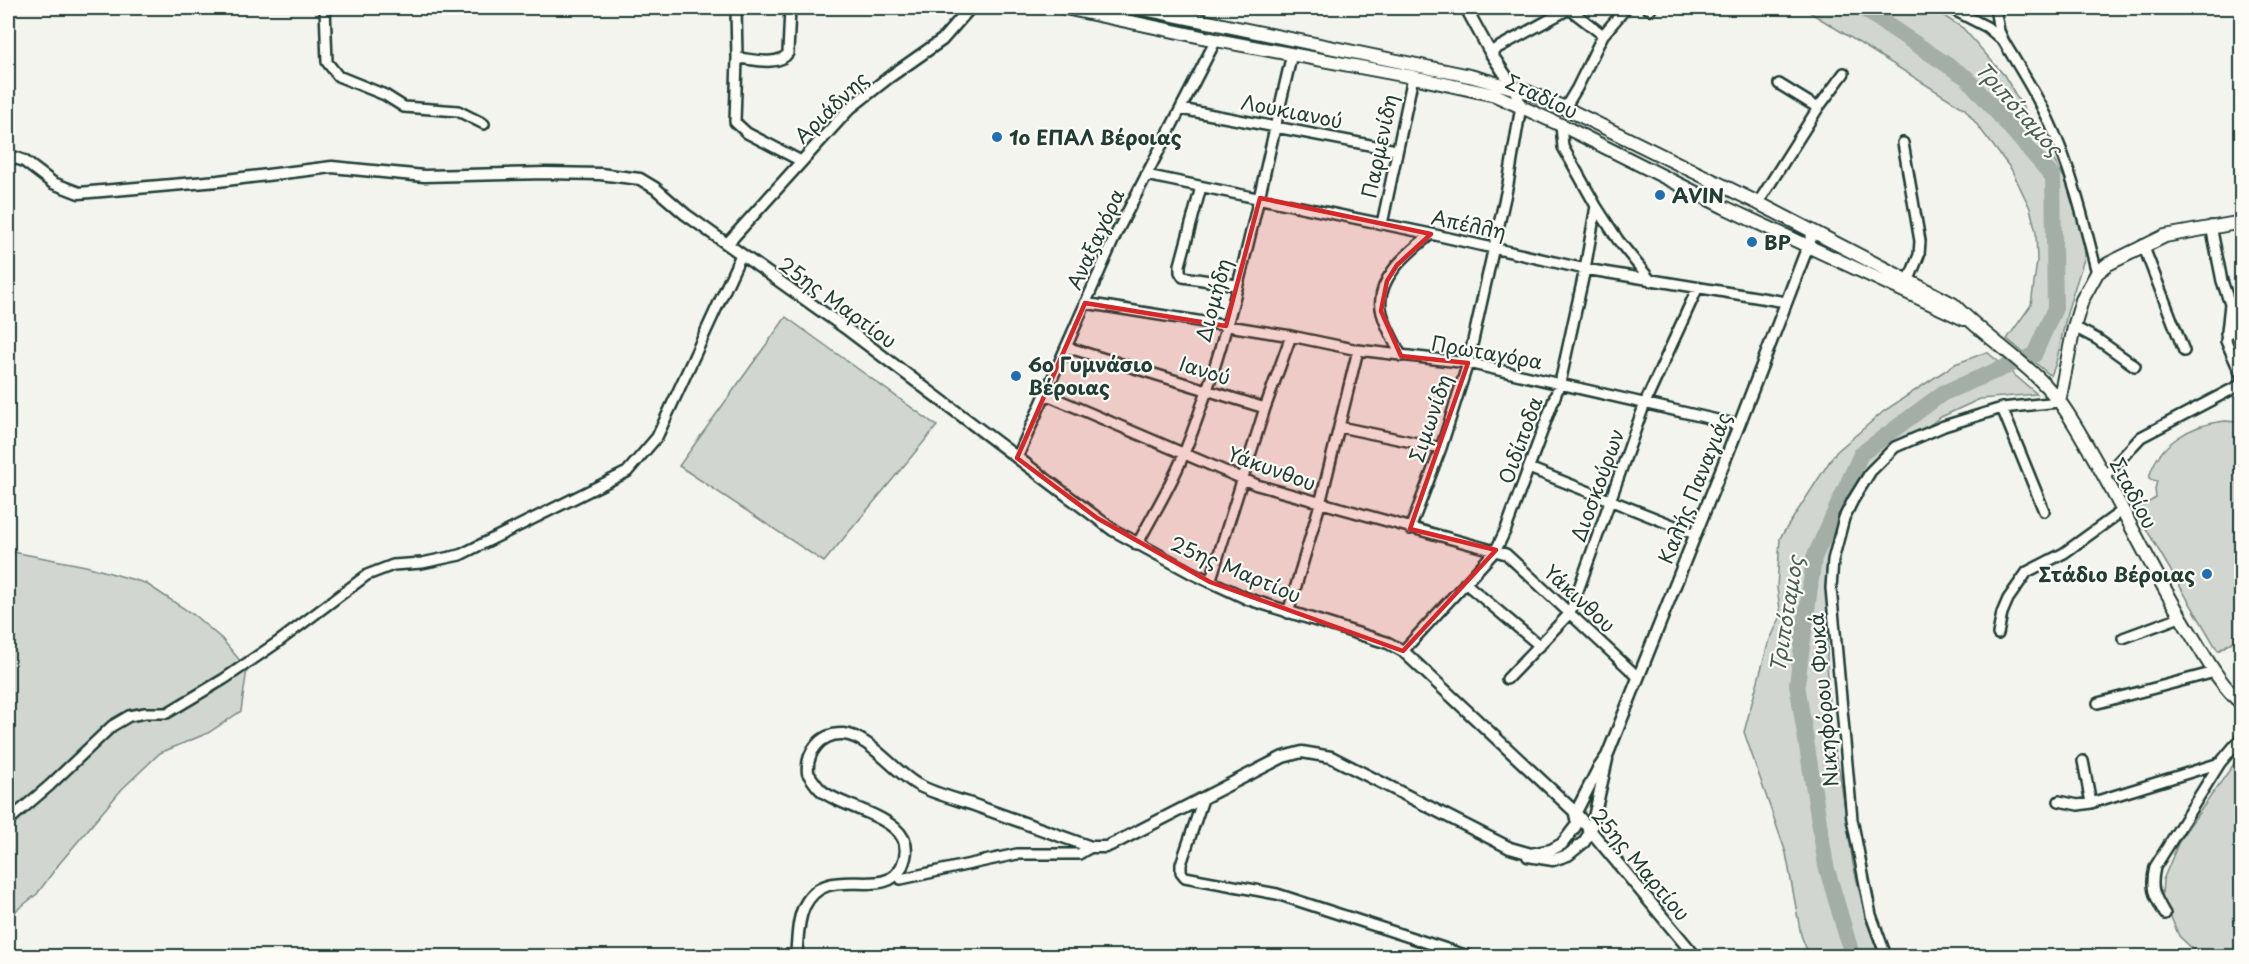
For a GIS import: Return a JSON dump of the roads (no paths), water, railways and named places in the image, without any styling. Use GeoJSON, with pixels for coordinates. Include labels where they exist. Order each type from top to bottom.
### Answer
{"type":"FeatureCollection","features":[{"type":"Feature","properties":{"kind":"main road","name":"Σταδίου"},"geometry":{"type":"LineString","coordinates":[[1065,8],[1216,40],[1480,90],[1521,106],[1724,207],[1948,313],[1968,320]]}},
{"type":"Feature","properties":{"kind":"main road","name":"Σταδίου"},"geometry":{"type":"LineString","coordinates":[[1140,8],[1470,76],[1514,88],[1565,108],[1758,203],[1953,304],[2059,402],[2104,477],[2180,617],[2215,672],[2241,704]]}},
{"type":"Feature","properties":{"kind":"main road"},"geometry":{"type":"LineString","coordinates":[[2059,402],[2074,327],[2082,300],[2097,273],[2108,264],[2165,236],[2241,222]]}},
{"type":"Feature","properties":{"kind":"street"},"geometry":{"type":"LineString","coordinates":[[325,8],[327,62],[338,76],[385,95],[404,107],[458,111],[484,124]]}},
{"type":"Feature","properties":{"kind":"street"},"geometry":{"type":"LineString","coordinates":[[736,8],[737,58],[734,115],[736,124],[753,136],[801,161]]}},
{"type":"Feature","properties":{"kind":"street"},"geometry":{"type":"LineString","coordinates":[[737,58],[777,61],[786,57],[790,8]]}},
{"type":"Feature","properties":{"kind":"street","name":"Αριάδνης"},"geometry":{"type":"LineString","coordinates":[[727,244],[850,108],[942,40],[970,8]]}},
{"type":"Feature","properties":{"kind":"street"},"geometry":{"type":"LineString","coordinates":[[1466,8],[1490,52],[1514,88],[1521,106]]}},
{"type":"Feature","properties":{"kind":"street"},"geometry":{"type":"LineString","coordinates":[[1565,108],[1578,88],[1603,35],[1626,8]]}},
{"type":"Feature","properties":{"kind":"street"},"geometry":{"type":"LineString","coordinates":[[1950,8],[1987,27],[2004,42]]}},
{"type":"Feature","properties":{"kind":"street"},"geometry":{"type":"LineString","coordinates":[[1995,8],[1999,31],[2004,42],[2048,120],[2082,212],[2097,273]]}},
{"type":"Feature","properties":{"kind":"street"},"geometry":{"type":"LineString","coordinates":[[1490,52],[1567,10],[1572,11],[1603,35]]}},
{"type":"Feature","properties":{"kind":"street","name":"Αναξαγόρα"},"geometry":{"type":"LineString","coordinates":[[1017,458],[1085,303],[1146,175],[1216,40]]}},
{"type":"Feature","properties":{"kind":"street","name":"Διομήδη"},"geometry":{"type":"LineString","coordinates":[[1137,545],[1185,453],[1207,389],[1260,198],[1292,54]]}},
{"type":"Feature","properties":{"kind":"street"},"geometry":{"type":"LineString","coordinates":[[1758,203],[1818,108],[1844,73]]}},
{"type":"Feature","properties":{"kind":"street","name":"Παρμενίδη"},"geometry":{"type":"LineString","coordinates":[[1382,224],[1413,77]]}},
{"type":"Feature","properties":{"kind":"street"},"geometry":{"type":"LineString","coordinates":[[1779,84],[1818,108]]}},
{"type":"Feature","properties":{"kind":"street","name":"Σιμωνίδη"},"geometry":{"type":"LineString","coordinates":[[1410,529],[1441,448],[1468,363],[1508,184],[1521,106]]}},
{"type":"Feature","properties":{"kind":"street","name":"Λουκιανού"},"geometry":{"type":"LineString","coordinates":[[1181,109],[1396,150]]}},
{"type":"Feature","properties":{"kind":"street"},"geometry":{"type":"LineString","coordinates":[[1561,125],[1563,147],[1596,206],[1618,240],[1651,281]]}},
{"type":"Feature","properties":{"kind":"street"},"geometry":{"type":"LineString","coordinates":[[1903,143],[1920,242],[1919,255],[1908,282]]}},
{"type":"Feature","properties":{"kind":"street","name":"25ης Μαρτίου"},"geometry":{"type":"LineString","coordinates":[[8,155],[24,162],[53,183],[79,193],[218,182],[332,167],[424,176],[546,173],[640,179],[741,255],[848,330],[1113,530],[1137,545],[1210,582],[1288,613],[1388,643],[1403,651],[1575,814],[1695,957]]}},
{"type":"Feature","properties":{"kind":"street","name":"Απέλλη"},"geometry":{"type":"LineString","coordinates":[[1146,175],[1493,247],[1585,269],[1786,302]]}},
{"type":"Feature","properties":{"kind":"street"},"geometry":{"type":"LineString","coordinates":[[1201,187],[1180,272],[1183,277],[1236,285]]}},
{"type":"Feature","properties":{"kind":"street","name":"Οιδίποδα"},"geometry":{"type":"LineString","coordinates":[[1403,651],[1496,550],[1560,383],[1596,206]]}},
{"type":"Feature","properties":{"kind":"street"},"geometry":{"type":"LineString","coordinates":[[2211,226],[2222,281],[2230,304],[2226,341],[2241,377]]}},
{"type":"Feature","properties":{"kind":"street","name":"Καλής Παναγιάς"},"geometry":{"type":"LineString","coordinates":[[1520,852],[1537,853],[1558,847],[1577,823],[1575,814],[1607,756],[1813,232]]}},
{"type":"Feature","properties":{"kind":"street"},"geometry":{"type":"LineString","coordinates":[[1401,356],[1381,311],[1382,298],[1387,281],[1397,265],[1431,234]]}},
{"type":"Feature","properties":{"kind":"street"},"geometry":{"type":"LineString","coordinates":[[2143,245],[2184,351]]}},
{"type":"Feature","properties":{"kind":"street"},"geometry":{"type":"LineString","coordinates":[[8,821],[50,786],[112,726],[129,716],[167,713],[177,708],[279,642],[367,575],[393,565],[422,563],[460,555],[627,472],[657,436],[741,255]]}},
{"type":"Feature","properties":{"kind":"street","name":"Διοσκούρων"},"geometry":{"type":"LineString","coordinates":[[1507,679],[1570,613],[1645,404],[1698,287]]}},
{"type":"Feature","properties":{"kind":"street","name":"Πρωταγόρα"},"geometry":{"type":"LineString","coordinates":[[1085,303],[1291,336],[1358,350],[1468,363],[1739,425]]}},
{"type":"Feature","properties":{"kind":"street"},"geometry":{"type":"LineString","coordinates":[[2074,327],[2097,339],[2135,366]]}},
{"type":"Feature","properties":{"kind":"street"},"geometry":{"type":"LineString","coordinates":[[2226,334],[2241,327]]}},
{"type":"Feature","properties":{"kind":"street"},"geometry":{"type":"LineString","coordinates":[[1210,582],[1265,408],[1291,336]]}},
{"type":"Feature","properties":{"kind":"street","name":"Ιανού"},"geometry":{"type":"LineString","coordinates":[[1066,347],[1265,408]]}},
{"type":"Feature","properties":{"kind":"street"},"geometry":{"type":"LineString","coordinates":[[1288,613],[1320,504],[1358,350]]}},
{"type":"Feature","properties":{"kind":"street"},"geometry":{"type":"LineString","coordinates":[[2104,477],[2141,437],[2241,384]]}},
{"type":"Feature","properties":{"kind":"street","name":"Υάκυνθου"},"geometry":{"type":"LineString","coordinates":[[1045,394],[1274,491],[1496,550]]}},
{"type":"Feature","properties":{"kind":"street","name":"Νικηφόρου Φωκά"},"geometry":{"type":"LineString","coordinates":[[1886,957],[1871,915],[1852,819],[1832,588],[1836,544],[1853,500],[1872,471],[1895,447],[1944,426],[2002,408],[2059,402]]}},
{"type":"Feature","properties":{"kind":"street"},"geometry":{"type":"LineString","coordinates":[[2002,408],[2044,511]]}},
{"type":"Feature","properties":{"kind":"street"},"geometry":{"type":"LineString","coordinates":[[1340,427],[1441,448]]}},
{"type":"Feature","properties":{"kind":"street"},"geometry":{"type":"LineString","coordinates":[[1529,468],[1695,534]]}},
{"type":"Feature","properties":{"kind":"street"},"geometry":{"type":"LineString","coordinates":[[1998,634],[2007,598],[2027,572],[2064,553],[2122,511]]}},
{"type":"Feature","properties":{"kind":"street","name":"Υάκινθου"},"geometry":{"type":"LineString","coordinates":[[1496,550],[1506,554],[1638,677]]}},
{"type":"Feature","properties":{"kind":"street"},"geometry":{"type":"LineString","coordinates":[[1465,582],[1539,646]]}},
{"type":"Feature","properties":{"kind":"street"},"geometry":{"type":"LineString","coordinates":[[2123,638],[2180,617]]}},
{"type":"Feature","properties":{"kind":"street"},"geometry":{"type":"LineString","coordinates":[[2098,703],[2215,672]]}},
{"type":"Feature","properties":{"kind":"street"},"geometry":{"type":"LineString","coordinates":[[796,957],[799,922],[804,907],[818,889],[830,884],[888,881],[898,873],[907,849],[902,836],[883,820],[822,791],[808,773],[810,753],[817,744],[843,734],[873,749],[891,766],[919,785],[1091,847],[1106,847],[1117,842],[1283,757],[1293,753],[1311,752],[1331,757],[1476,832],[1543,860],[1558,859],[1581,845],[1591,831]]}},
{"type":"Feature","properties":{"kind":"street"},"geometry":{"type":"LineString","coordinates":[[2165,914],[2153,892],[2152,880],[2155,867],[2220,763],[2241,737]]}},
{"type":"Feature","properties":{"kind":"street","name":"Καλής Παναγιάς"},"geometry":{"type":"LineString","coordinates":[[1591,831],[1606,772],[1607,756]]}},
{"type":"Feature","properties":{"kind":"street"},"geometry":{"type":"LineString","coordinates":[[2083,761],[2091,803]]}},
{"type":"Feature","properties":{"kind":"street"},"geometry":{"type":"LineString","coordinates":[[2059,801],[2078,805],[2091,803],[2220,763]]}},
{"type":"Feature","properties":{"kind":"street"},"geometry":{"type":"LineString","coordinates":[[1203,799],[1181,864],[1181,872],[1185,877],[1276,894],[1468,957]]}},
{"type":"Feature","properties":{"kind":"street"},"geometry":{"type":"LineString","coordinates":[[898,873],[902,879],[1017,854],[1079,854],[1091,847]]}},
{"type":"Feature","properties":{"kind":"waterway","name":"Τριπόταμος"},"geometry":{"type":"LineString","coordinates":[[1850,956],[1850,948],[1826,866],[1797,684],[1814,558],[1861,454],[1943,393],[2034,355],[2055,308],[2053,177],[1967,78],[1862,8]]}},
{"type":"Feature","properties":{"kind":"place","name":"1ο ΕΠΑΛ Βέροιας"},"geometry":{"type":"Point","coordinates":[997,137]}},
{"type":"Feature","properties":{"kind":"place","name":"AVIN"},"geometry":{"type":"Point","coordinates":[1660,195]}},
{"type":"Feature","properties":{"kind":"place","name":"BP"},"geometry":{"type":"Point","coordinates":[1752,242]}},
{"type":"Feature","properties":{"kind":"place","name":"6ο Γυμνάσιο Βέροιας"},"geometry":{"type":"Point","coordinates":[1016,376]}},
{"type":"Feature","properties":{"kind":"place","name":"Στάδιο Βέροιας"},"geometry":{"type":"Point","coordinates":[2207,574]}}]}
